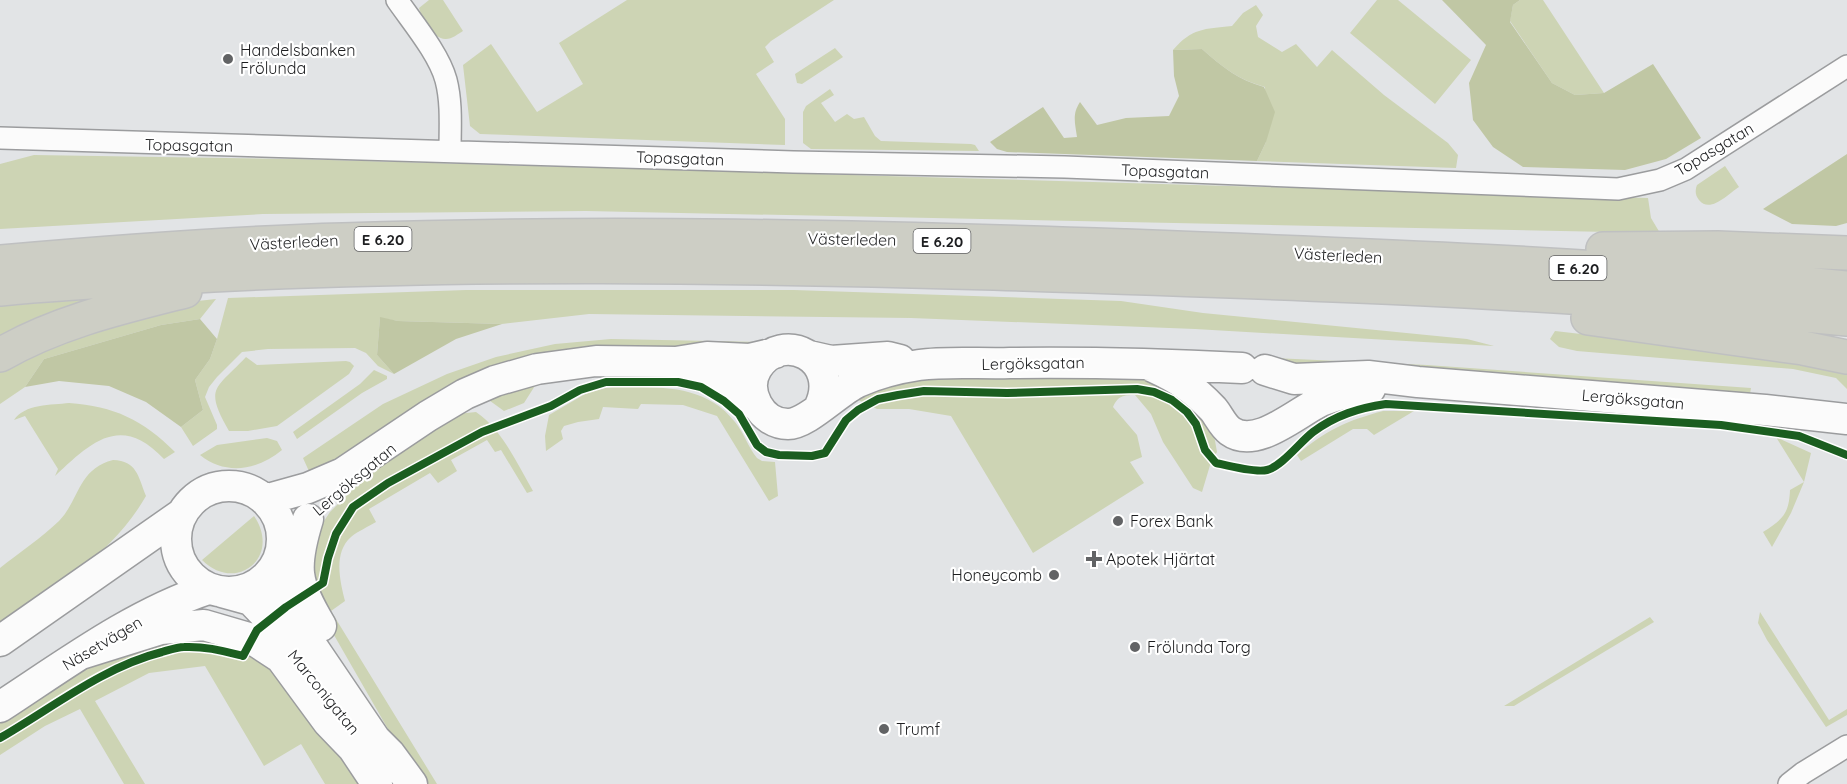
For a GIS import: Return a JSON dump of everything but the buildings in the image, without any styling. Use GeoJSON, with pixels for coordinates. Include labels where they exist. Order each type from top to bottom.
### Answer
{"type":"FeatureCollection","features":[{"type":"Feature","properties":{"kind":"highway","name":"Västerleden"},"geometry":{"type":"LineString","coordinates":[[0,262],[115,252],[342,240],[613,236],[831,238],[1309,253],[1718,276],[1847,288]]}},
{"type":"Feature","properties":{"kind":"highway"},"geometry":{"type":"LineString","coordinates":[[1309,253],[1718,248],[1847,253]]}},
{"type":"Feature","properties":{"kind":"highway","name":"Västerleden"},"geometry":{"type":"LineString","coordinates":[[0,289],[69,282],[398,267],[627,266],[865,270],[1425,288],[1722,307],[1847,319]]}},
{"type":"Feature","properties":{"kind":"highway"},"geometry":{"type":"LineString","coordinates":[[0,355],[63,326],[120,307],[256,273]]}},
{"type":"Feature","properties":{"kind":"highway"},"geometry":{"type":"LineString","coordinates":[[1425,288],[1551,313],[1803,348],[1847,357]]}},
{"type":"Feature","properties":{"kind":"street"},"geometry":{"type":"LineString","coordinates":[[397,0],[438,60],[446,78],[450,97],[450,151]]}},
{"type":"Feature","properties":{"kind":"street","name":"Topasgatan"},"geometry":{"type":"LineString","coordinates":[[0,138],[782,162],[1065,167],[1618,189],[1660,180],[1686,169],[1847,66]]}},
{"type":"Feature","properties":{"kind":"street","name":"Lergöksgatan"},"geometry":{"type":"LineString","coordinates":[[265,500],[308,488],[343,473],[465,394],[495,381],[537,369],[596,361],[676,362],[707,357],[748,359],[787,350],[799,351],[831,361],[888,357],[920,365]]}},
{"type":"Feature","properties":{"kind":"street"},"geometry":{"type":"LineString","coordinates":[[757,406],[752,394],[754,375],[764,359],[775,353]]}},
{"type":"Feature","properties":{"kind":"street"},"geometry":{"type":"LineString","coordinates":[[809,356],[824,374],[826,386],[819,408]]}},
{"type":"Feature","properties":{"kind":"street","name":"Lergöksgatan"},"geometry":{"type":"LineString","coordinates":[[676,362],[704,371],[738,390],[776,422],[789,424],[811,417],[837,394],[859,382],[890,371],[920,365],[1145,363],[1253,369],[1294,379],[1368,376],[1847,419]]}},
{"type":"Feature","properties":{"kind":"street","name":"Lergöksgatan"},"geometry":{"type":"LineString","coordinates":[[1145,363],[1181,380],[1202,397],[1230,431],[1241,436],[1253,437],[1264,434],[1323,400],[1351,391],[1419,382]]}},
{"type":"Feature","properties":{"kind":"street"},"geometry":{"type":"LineString","coordinates":[[1216,413],[1217,389],[1223,380],[1232,372],[1253,369],[1274,376],[1285,396],[1285,408],[1274,428]]}},
{"type":"Feature","properties":{"kind":"street","name":"Lergöksgatan"},"geometry":{"type":"LineString","coordinates":[[280,553],[308,519],[428,416]]}},
{"type":"Feature","properties":{"kind":"street"},"geometry":{"type":"LineString","coordinates":[[0,641],[183,513],[200,495],[213,489],[227,486],[247,489],[265,500],[273,509],[279,520],[280,553],[269,575],[255,586],[239,592],[215,590],[192,577],[180,561],[176,537],[183,513]]}},
{"type":"Feature","properties":{"kind":"street","name":"Marconigatan"},"geometry":{"type":"LineString","coordinates":[[308,519],[297,565],[303,596],[385,733],[390,754]]}},
{"type":"Feature","properties":{"kind":"street","name":"Marconigatan"},"geometry":{"type":"LineString","coordinates":[[280,553],[279,588],[293,618],[375,739],[390,754],[412,784]]}},
{"type":"Feature","properties":{"kind":"street","name":"Marconigatan"},"geometry":{"type":"LineString","coordinates":[[215,590],[251,600],[274,624],[336,713],[353,748],[377,784]]}},
{"type":"Feature","properties":{"kind":"street","name":"Näsetvägen"},"geometry":{"type":"LineString","coordinates":[[0,707],[81,654],[157,610],[182,597],[215,590]]}},
{"type":"Feature","properties":{"kind":"street","name":"Marconigatan"},"geometry":{"type":"LineString","coordinates":[[81,654],[161,629],[204,624],[252,639],[281,658],[328,722],[353,748]]}},
{"type":"Feature","properties":{"kind":"street"},"geometry":{"type":"LineString","coordinates":[[1789,784],[1847,746]]}},
{"type":"Feature","properties":{"kind":"green space"},"geometry":{"type":"Polygon","coordinates":[[[429,0],[443,0],[463,31],[446,39],[437,36],[419,8],[429,0]]]}},
{"type":"Feature","properties":{"kind":"green space"},"geometry":{"type":"Polygon","coordinates":[[[627,0],[834,0],[765,47],[774,62],[756,74],[785,119],[785,145],[480,134],[470,126],[463,65],[491,44],[537,112],[583,84],[559,43],[627,0]]]}},
{"type":"Feature","properties":{"kind":"green space"},"geometry":{"type":"Polygon","coordinates":[[[1377,0],[1398,0],[1471,60],[1435,104],[1350,33],[1377,0]]]}},
{"type":"Feature","properties":{"kind":"green space"},"geometry":{"type":"Polygon","coordinates":[[[1442,0],[1520,0],[1513,5],[1510,22],[1552,83],[1575,95],[1604,93],[1653,64],[1701,138],[1666,159],[1625,170],[1523,167],[1493,147],[1473,120],[1469,83],[1486,45],[1442,0]]]}},
{"type":"Feature","properties":{"kind":"green space"},"geometry":{"type":"Polygon","coordinates":[[[1520,0],[1543,0],[1604,93],[1575,95],[1552,83],[1510,21],[1513,5],[1520,0]]]}},
{"type":"Feature","properties":{"kind":"green space"},"geometry":{"type":"Polygon","coordinates":[[[1256,5],[1263,15],[1256,26],[1258,37],[1282,52],[1296,44],[1317,67],[1332,50],[1384,95],[1448,143],[1458,155],[1456,168],[1257,161],[1266,142],[1265,87],[1231,72],[1202,49],[1173,50],[1186,37],[1199,31],[1232,26],[1243,13],[1256,5]]]}},
{"type":"Feature","properties":{"kind":"green space"},"geometry":{"type":"Polygon","coordinates":[[[835,48],[843,57],[802,84],[797,83],[795,74],[835,48]]]}},
{"type":"Feature","properties":{"kind":"green space"},"geometry":{"type":"Polygon","coordinates":[[[1202,49],[1231,72],[1264,87],[1275,112],[1266,142],[1257,161],[1007,152],[997,149],[990,142],[1043,107],[1064,138],[1077,137],[1075,115],[1080,102],[1097,125],[1126,118],[1169,116],[1179,96],[1174,76],[1173,50],[1202,49]]]}},
{"type":"Feature","properties":{"kind":"green space"},"geometry":{"type":"Polygon","coordinates":[[[830,89],[834,95],[821,103],[835,122],[847,114],[854,119],[864,117],[875,136],[881,141],[971,144],[975,145],[979,151],[811,149],[803,143],[803,112],[806,106],[830,89]]]}},
{"type":"Feature","properties":{"kind":"green space"},"geometry":{"type":"Polygon","coordinates":[[[1847,154],[1847,223],[1836,226],[1792,224],[1763,209],[1847,154]]]}},
{"type":"Feature","properties":{"kind":"green space"},"geometry":{"type":"Polygon","coordinates":[[[34,155],[294,159],[1648,198],[1651,218],[1660,233],[586,211],[263,214],[0,229],[0,164],[34,155]]]}},
{"type":"Feature","properties":{"kind":"green space"},"geometry":{"type":"Polygon","coordinates":[[[1725,166],[1739,187],[1714,204],[1703,204],[1697,196],[1697,185],[1725,166]]]}},
{"type":"Feature","properties":{"kind":"green space"},"geometry":{"type":"Polygon","coordinates":[[[466,290],[794,290],[1121,301],[1203,313],[1467,339],[1494,346],[1195,329],[911,318],[589,314],[502,324],[398,321],[380,318],[377,355],[394,374],[378,366],[366,353],[355,348],[268,349],[242,352],[217,377],[205,397],[217,429],[193,446],[181,427],[203,410],[195,380],[210,359],[228,298],[466,290]]]}},
{"type":"Feature","properties":{"kind":"green space"},"geometry":{"type":"Polygon","coordinates":[[[107,298],[0,342],[0,306],[107,298]]]}},
{"type":"Feature","properties":{"kind":"green space"},"geometry":{"type":"Polygon","coordinates":[[[216,299],[200,319],[161,325],[44,359],[25,387],[0,404],[0,363],[170,304],[216,299]]]}},
{"type":"Feature","properties":{"kind":"green space"},"geometry":{"type":"Polygon","coordinates":[[[380,317],[398,321],[502,324],[456,339],[394,374],[377,355],[380,317]]]}},
{"type":"Feature","properties":{"kind":"green space"},"geometry":{"type":"Polygon","coordinates":[[[200,319],[217,339],[210,359],[195,380],[203,410],[181,427],[146,402],[109,386],[59,381],[25,387],[44,359],[161,325],[200,319]]]}},
{"type":"Feature","properties":{"kind":"green space"},"geometry":{"type":"Polygon","coordinates":[[[1555,331],[1728,351],[1847,371],[1847,389],[1836,378],[1793,369],[1577,351],[1559,347],[1550,339],[1555,331]]]}},
{"type":"Feature","properties":{"kind":"green space"},"geometry":{"type":"Polygon","coordinates":[[[611,339],[765,342],[766,348],[561,351],[312,478],[303,458],[383,404],[447,374],[496,357],[555,344],[611,339]]]}},
{"type":"Feature","properties":{"kind":"green space"},"geometry":{"type":"Polygon","coordinates":[[[246,357],[257,365],[346,361],[354,366],[349,374],[277,426],[248,431],[229,431],[217,406],[216,390],[246,357]]]}},
{"type":"Feature","properties":{"kind":"green space"},"geometry":{"type":"Polygon","coordinates":[[[1273,358],[1427,365],[1751,388],[1750,394],[1369,367],[1295,372],[1273,358]]]}},
{"type":"Feature","properties":{"kind":"green space"},"geometry":{"type":"Polygon","coordinates":[[[374,370],[387,376],[387,379],[362,393],[297,439],[293,432],[360,384],[374,370]]]}},
{"type":"Feature","properties":{"kind":"green space"},"geometry":{"type":"Polygon","coordinates":[[[925,376],[1147,376],[1184,391],[1214,435],[1217,452],[1211,462],[1202,492],[1193,488],[1163,442],[1151,414],[1135,395],[1121,397],[1113,407],[1137,435],[1142,457],[1130,462],[1144,483],[1033,553],[951,416],[909,409],[877,409],[850,396],[925,376]]]}},
{"type":"Feature","properties":{"kind":"green space"},"geometry":{"type":"Polygon","coordinates":[[[538,381],[524,403],[504,411],[486,398],[538,381]]]}},
{"type":"Feature","properties":{"kind":"green space"},"geometry":{"type":"Polygon","coordinates":[[[613,387],[679,390],[709,400],[723,409],[735,422],[757,458],[762,461],[775,462],[778,496],[769,501],[717,416],[683,405],[641,404],[638,409],[603,407],[599,419],[564,426],[561,431],[563,439],[546,451],[545,436],[549,415],[585,394],[597,389],[613,387]]]}},
{"type":"Feature","properties":{"kind":"green space"},"geometry":{"type":"Polygon","coordinates":[[[69,403],[100,407],[127,417],[151,431],[175,452],[164,459],[148,445],[134,437],[120,435],[94,444],[55,476],[58,469],[25,416],[14,420],[31,408],[69,403]]]}},
{"type":"Feature","properties":{"kind":"green space"},"geometry":{"type":"Polygon","coordinates":[[[1383,411],[1414,411],[1374,435],[1367,429],[1353,429],[1301,461],[1297,455],[1337,427],[1383,411]]]}},
{"type":"Feature","properties":{"kind":"green space"},"geometry":{"type":"Polygon","coordinates":[[[476,412],[501,437],[533,491],[527,493],[501,450],[495,452],[487,440],[451,460],[457,471],[438,483],[430,473],[369,509],[376,522],[351,537],[345,544],[339,568],[345,601],[331,611],[437,784],[424,784],[404,757],[315,602],[313,542],[330,512],[386,461],[457,414],[476,412]]]}},
{"type":"Feature","properties":{"kind":"green space"},"geometry":{"type":"Polygon","coordinates":[[[1776,437],[1811,453],[1804,482],[1776,437]]]}},
{"type":"Feature","properties":{"kind":"green space"},"geometry":{"type":"Polygon","coordinates":[[[267,438],[277,441],[282,450],[273,457],[252,466],[231,468],[220,466],[200,455],[217,445],[267,438]]]}},
{"type":"Feature","properties":{"kind":"green space"},"geometry":{"type":"Polygon","coordinates":[[[113,460],[127,463],[136,471],[146,496],[133,517],[100,553],[81,569],[0,625],[0,568],[59,521],[86,477],[101,464],[113,460]]]}},
{"type":"Feature","properties":{"kind":"green space"},"geometry":{"type":"Polygon","coordinates":[[[1804,482],[1791,513],[1772,547],[1763,532],[1784,515],[1790,490],[1804,482]]]}},
{"type":"Feature","properties":{"kind":"green space"},"geometry":{"type":"Polygon","coordinates":[[[254,516],[261,531],[262,545],[259,557],[251,566],[241,572],[228,573],[215,570],[202,560],[254,516]]]}},
{"type":"Feature","properties":{"kind":"green space"},"geometry":{"type":"Polygon","coordinates":[[[1760,612],[1829,720],[1847,709],[1847,715],[1826,727],[1767,640],[1758,623],[1760,612]]]}},
{"type":"Feature","properties":{"kind":"green space"},"geometry":{"type":"Polygon","coordinates":[[[1650,617],[1654,622],[1514,706],[1504,706],[1650,617]]]}},
{"type":"Feature","properties":{"kind":"green space"},"geometry":{"type":"Polygon","coordinates":[[[163,636],[234,639],[279,668],[360,784],[325,784],[301,744],[264,766],[205,666],[149,673],[95,701],[145,784],[124,784],[80,709],[45,726],[0,755],[0,722],[88,666],[163,636]]]}},
{"type":"Feature","properties":{"kind":"cycle path"},"geometry":{"type":"LineString","coordinates":[[0,738],[78,689],[140,659],[184,647],[207,648],[243,656],[257,630],[286,607],[323,583],[336,534],[353,507],[388,483],[482,432],[551,406],[580,390],[606,382],[678,382],[701,387],[724,401],[739,414],[757,445],[766,452],[779,455],[812,456],[825,453],[846,420],[858,410],[878,399],[898,395],[924,391],[1007,393],[1137,389],[1154,392],[1172,400],[1187,412],[1196,424],[1205,450],[1216,463],[1256,471],[1267,470],[1279,464],[1313,432],[1330,421],[1357,410],[1386,404],[1721,425],[1799,436],[1847,455]]}},
{"type":"Feature","properties":{"kind":"place","name":"Handelsbanken Frölunda"},"geometry":{"type":"Point","coordinates":[228,59]}},
{"type":"Feature","properties":{"kind":"place","name":"Forex Bank"},"geometry":{"type":"Point","coordinates":[1118,521]}},
{"type":"Feature","properties":{"kind":"place","name":"Apotek Hjärtat"},"geometry":{"type":"Point","coordinates":[1094,559]}},
{"type":"Feature","properties":{"kind":"place","name":"Honeycomb"},"geometry":{"type":"Point","coordinates":[1054,575]}},
{"type":"Feature","properties":{"kind":"place","name":"Frölunda Torg"},"geometry":{"type":"Point","coordinates":[1135,647]}},
{"type":"Feature","properties":{"kind":"place","name":"Trumf"},"geometry":{"type":"Point","coordinates":[884,729]}}]}
